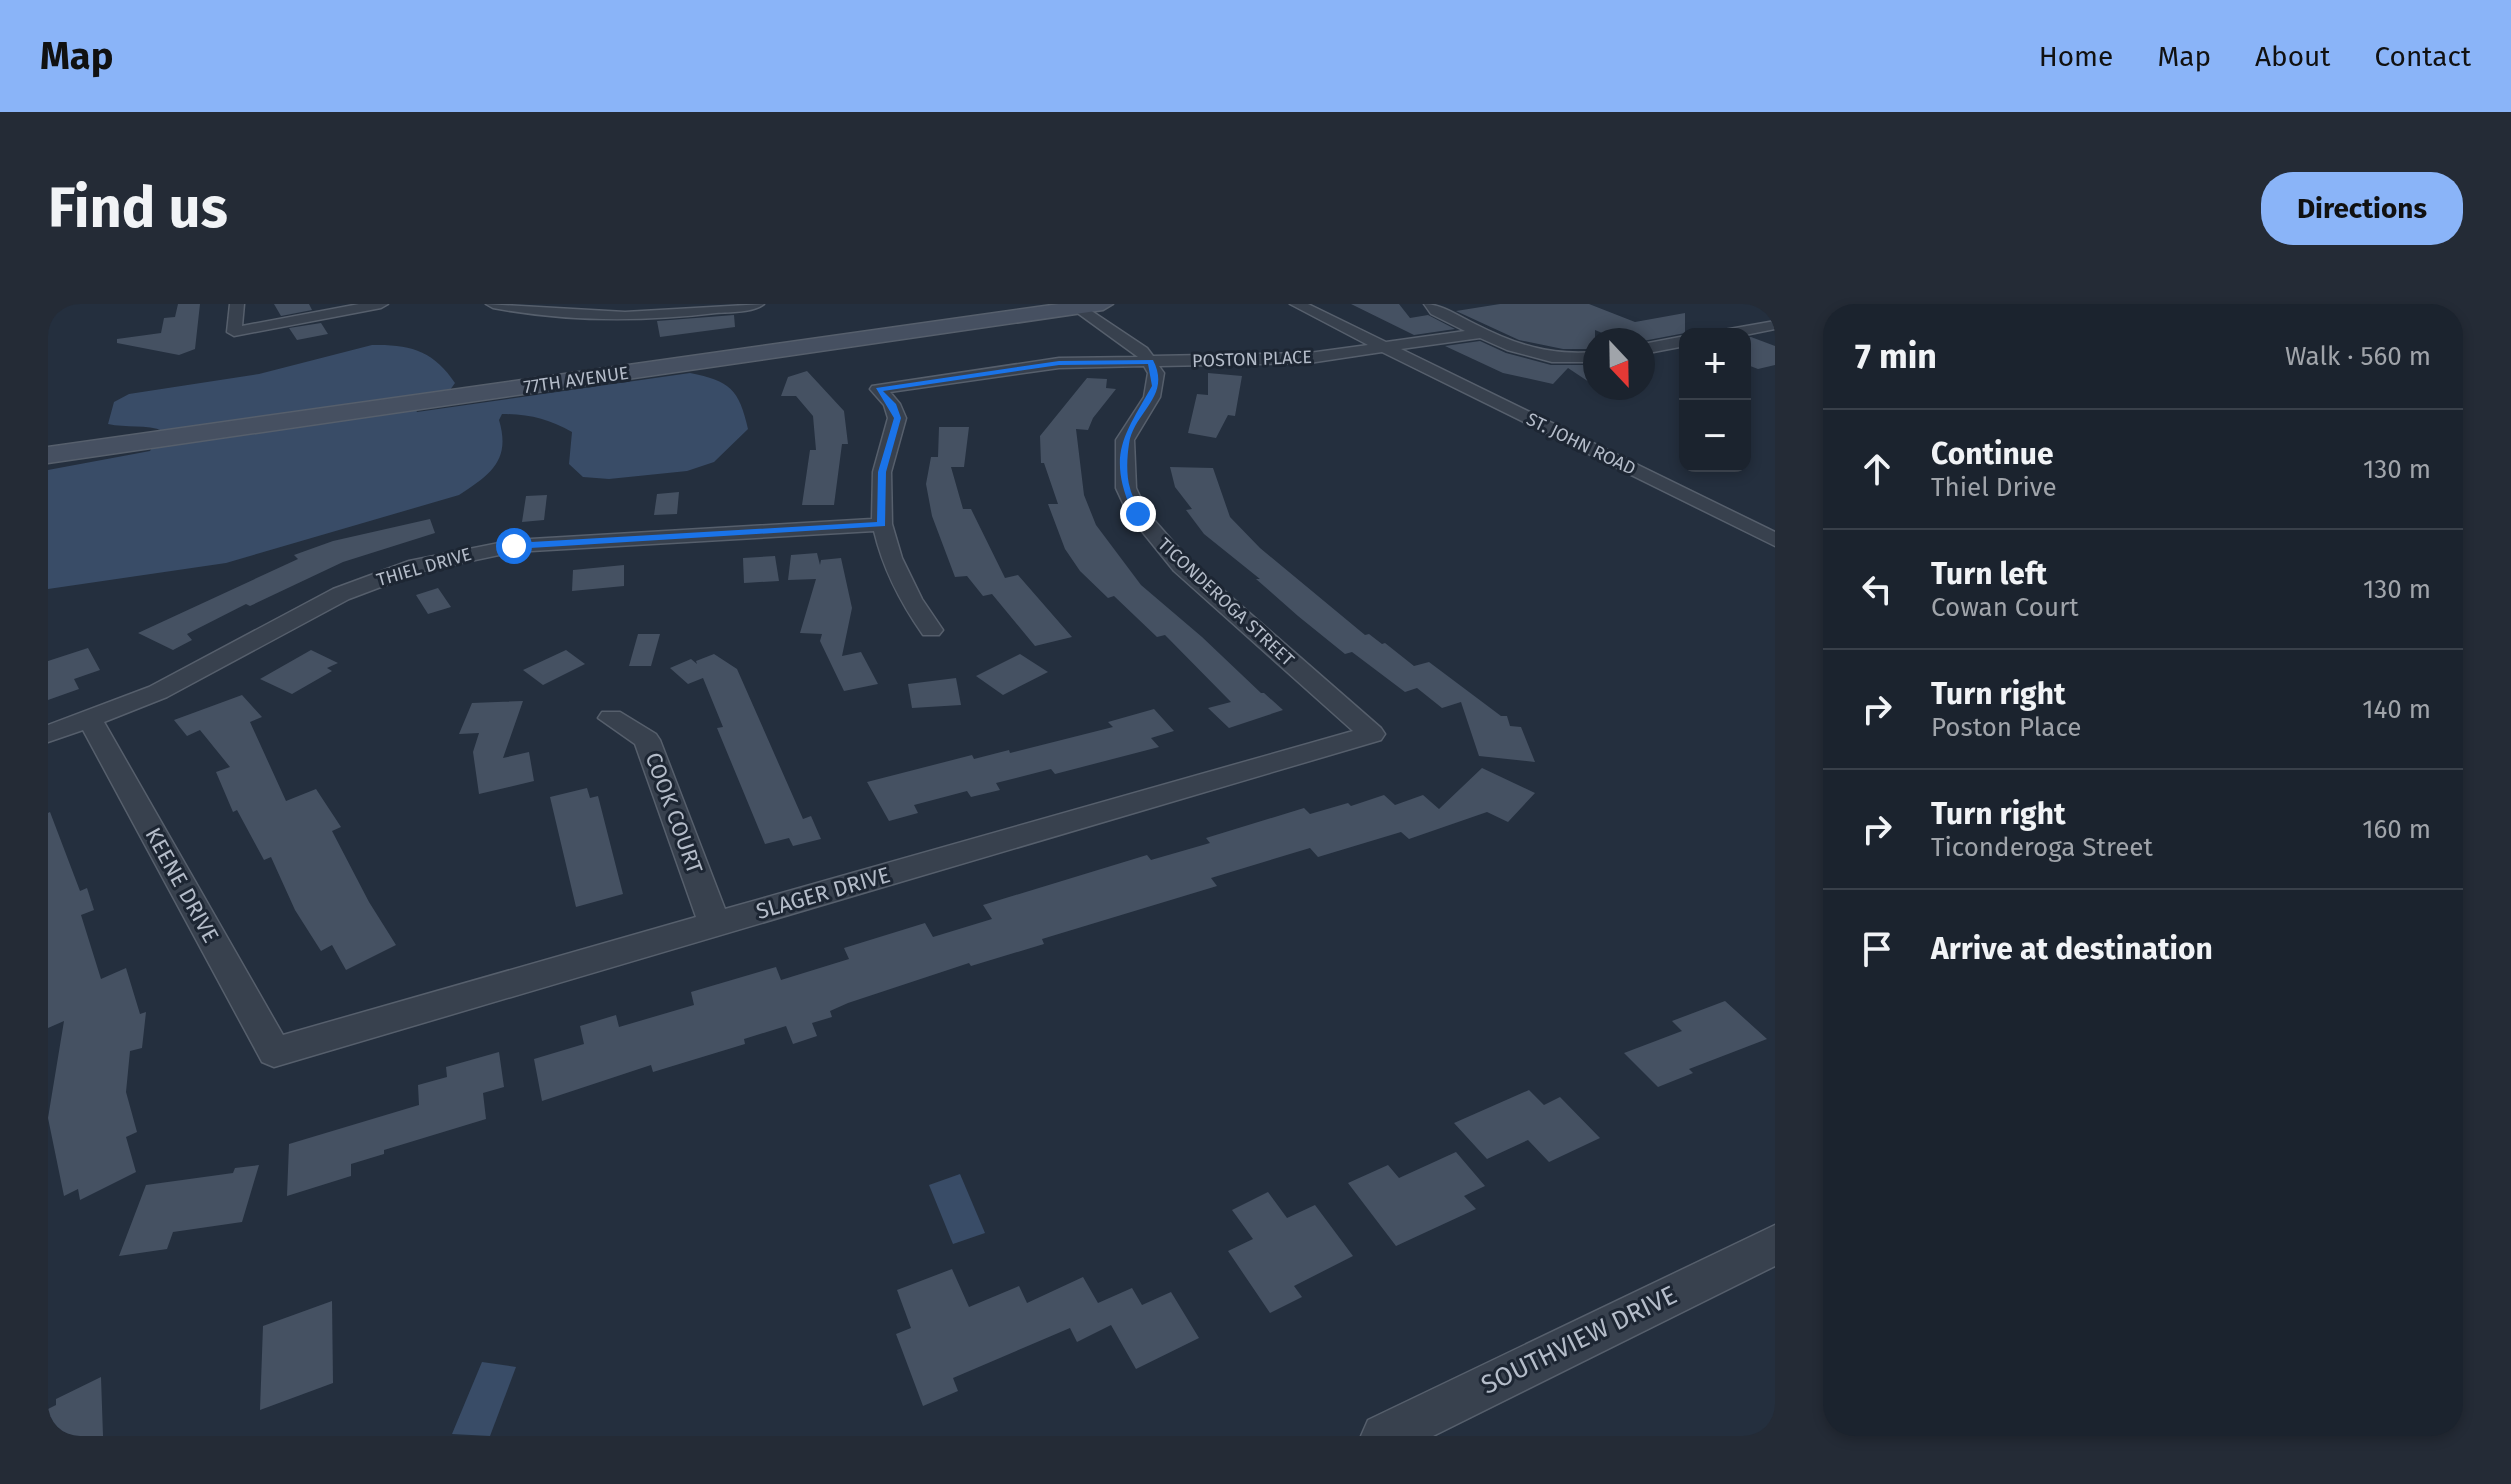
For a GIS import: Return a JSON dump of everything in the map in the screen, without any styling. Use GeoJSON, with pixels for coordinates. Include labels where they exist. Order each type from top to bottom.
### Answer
{"type":"FeatureCollection","features":[{"type":"Feature","properties":{"kind":"street"},"geometry":{"type":"LineString","coordinates":[[237,304],[234,332],[381,304]]}},
{"type":"Feature","properties":{"kind":"street"},"geometry":{"type":"LineString","coordinates":[[493,304],[555,315],[636,317],[757,304]]}},
{"type":"Feature","properties":{"kind":"street","name":"77TH AVENUE"},"geometry":{"type":"LineString","coordinates":[[48,455],[1103,304]]}},
{"type":"Feature","properties":{"kind":"street","name":"ST. JOHN ROAD"},"geometry":{"type":"LineString","coordinates":[[1297,304],[1775,540]]}},
{"type":"Feature","properties":{"kind":"street"},"geometry":{"type":"LineString","coordinates":[[1431,304],[1436,311],[1543,358],[1583,359]]}},
{"type":"Feature","properties":{"kind":"street"},"geometry":{"type":"LineString","coordinates":[[1075,306],[1126,339],[1151,362]]}},
{"type":"Feature","properties":{"kind":"street"},"geometry":{"type":"LineString","coordinates":[[1751,329],[1775,325]]}},
{"type":"Feature","properties":{"kind":"street","name":"POSTON PLACE"},"geometry":{"type":"LineString","coordinates":[[882,524],[882,472],[897,418],[892,404],[878,389],[1024,366],[1309,358],[1483,333]]}},
{"type":"Feature","properties":{"kind":"street"},"geometry":{"type":"LineString","coordinates":[[1655,347],[1679,342]]}},
{"type":"Feature","properties":{"kind":"street","name":"TICONDEROGA STREET"},"geometry":{"type":"LineString","coordinates":[[1151,362],[1156,373],[1156,386],[1129,432],[1123,460],[1126,488],[1138,514],[1182,566],[1372,734]]}},
{"type":"Feature","properties":{"kind":"street"},"geometry":{"type":"LineString","coordinates":[[882,524],[891,558],[911,599],[931,630]]}},
{"type":"Feature","properties":{"kind":"street","name":"THIEL DRIVE"},"geometry":{"type":"LineString","coordinates":[[48,734],[158,692],[341,594],[417,566],[514,546],[882,524]]}},
{"type":"Feature","properties":{"kind":"street","name":"COOK COURT"},"geometry":{"type":"LineString","coordinates":[[611,718],[647,740],[715,925]]}},
{"type":"Feature","properties":{"kind":"street","name":"KEENE DRIVE"},"geometry":{"type":"LineString","coordinates":[[90,719],[274,1052]]}},
{"type":"Feature","properties":{"kind":"street","name":"SLAGER DRIVE"},"geometry":{"type":"LineString","coordinates":[[274,1052],[1372,734]]}},
{"type":"Feature","properties":{"kind":"street","name":"SOUTHVIEW DRIVE"},"geometry":{"type":"LineString","coordinates":[[1384,1436],[1775,1245]]}},
{"type":"Feature","properties":{"kind":"water"},"geometry":{"type":"Polygon","coordinates":[[[372,345],[398,346],[420,352],[439,363],[455,383],[450,390],[410,399],[417,412],[690,373],[715,380],[731,389],[741,404],[748,429],[714,462],[687,471],[609,479],[583,477],[569,464],[572,432],[538,418],[502,414],[499,420],[502,446],[496,465],[459,495],[226,563],[48,589],[48,470],[150,451],[163,431],[108,424],[114,402],[129,394],[259,374],[372,345]]]}},
{"type":"Feature","properties":{"kind":"water"},"geometry":{"type":"Polygon","coordinates":[[[960,1174],[985,1233],[953,1244],[929,1185],[960,1174]]]}},
{"type":"Feature","properties":{"kind":"water"},"geometry":{"type":"Polygon","coordinates":[[[482,1362],[516,1367],[490,1436],[452,1434],[482,1362]]]}},
{"type":"Feature","properties":{"kind":"building"},"geometry":{"type":"Polygon","coordinates":[[[178,304],[200,304],[195,349],[179,355],[117,343],[117,339],[161,333],[164,318],[175,317],[178,304]]]}},
{"type":"Feature","properties":{"kind":"building"},"geometry":{"type":"Polygon","coordinates":[[[274,304],[309,304],[312,310],[281,316],[274,304]]]}},
{"type":"Feature","properties":{"kind":"building"},"geometry":{"type":"Polygon","coordinates":[[[1351,304],[1399,304],[1410,318],[1428,315],[1455,329],[1414,335],[1351,304]]]}},
{"type":"Feature","properties":{"kind":"building"},"geometry":{"type":"Polygon","coordinates":[[[1500,304],[1589,304],[1635,322],[1685,313],[1685,328],[1679,328],[1679,334],[1655,339],[1655,328],[1583,328],[1583,349],[1563,349],[1519,340],[1456,311],[1500,304]]]}},
{"type":"Feature","properties":{"kind":"building"},"geometry":{"type":"Polygon","coordinates":[[[734,315],[735,327],[660,337],[657,321],[734,315]]]}},
{"type":"Feature","properties":{"kind":"building"},"geometry":{"type":"Polygon","coordinates":[[[321,323],[328,334],[297,340],[289,328],[321,323]]]}},
{"type":"Feature","properties":{"kind":"building"},"geometry":{"type":"Polygon","coordinates":[[[1751,337],[1775,346],[1775,365],[1758,369],[1751,366],[1751,337]]]}},
{"type":"Feature","properties":{"kind":"building"},"geometry":{"type":"Polygon","coordinates":[[[1480,341],[1506,353],[1551,365],[1583,365],[1583,378],[1568,368],[1553,384],[1503,373],[1445,346],[1480,341]]]}},
{"type":"Feature","properties":{"kind":"building"},"geometry":{"type":"Polygon","coordinates":[[[807,371],[844,411],[848,444],[842,444],[834,505],[802,505],[810,450],[816,450],[813,416],[796,396],[781,396],[788,377],[807,371]]]}},
{"type":"Feature","properties":{"kind":"building"},"geometry":{"type":"Polygon","coordinates":[[[1208,373],[1242,376],[1235,416],[1228,415],[1216,438],[1188,433],[1197,394],[1208,395],[1208,373]]]}},
{"type":"Feature","properties":{"kind":"building"},"geometry":{"type":"Polygon","coordinates":[[[1087,378],[1107,379],[1106,388],[1116,389],[1093,418],[1088,430],[1076,429],[1084,495],[1096,525],[1141,585],[1283,710],[1229,728],[1208,708],[1231,702],[1165,635],[1157,637],[1114,596],[1108,598],[1080,571],[1065,549],[1048,504],[1058,504],[1044,463],[1041,463],[1040,436],[1087,378]]]}},
{"type":"Feature","properties":{"kind":"building"},"geometry":{"type":"Polygon","coordinates":[[[939,427],[969,427],[964,467],[951,467],[963,509],[971,509],[1005,578],[1018,575],[1072,637],[1035,646],[992,594],[983,596],[967,576],[955,577],[932,516],[926,484],[931,457],[938,457],[939,427]]]}},
{"type":"Feature","properties":{"kind":"building"},"geometry":{"type":"Polygon","coordinates":[[[1170,467],[1213,468],[1230,517],[1260,548],[1365,635],[1369,634],[1385,643],[1414,666],[1429,662],[1501,716],[1507,716],[1510,726],[1521,727],[1535,762],[1479,756],[1461,702],[1442,708],[1417,688],[1405,692],[1352,652],[1345,654],[1204,534],[1186,510],[1192,509],[1175,487],[1170,467]]]}},
{"type":"Feature","properties":{"kind":"building"},"geometry":{"type":"Polygon","coordinates":[[[679,492],[677,514],[654,515],[657,494],[679,492]]]}},
{"type":"Feature","properties":{"kind":"building"},"geometry":{"type":"Polygon","coordinates":[[[547,495],[544,520],[522,522],[526,496],[547,495]]]}},
{"type":"Feature","properties":{"kind":"building"},"geometry":{"type":"Polygon","coordinates":[[[430,519],[435,533],[343,562],[250,606],[246,604],[187,634],[192,640],[173,650],[138,633],[298,559],[294,555],[333,541],[430,519]]]}},
{"type":"Feature","properties":{"kind":"building"},"geometry":{"type":"Polygon","coordinates":[[[817,553],[820,565],[821,560],[841,558],[852,608],[842,656],[861,652],[878,684],[844,691],[820,641],[822,634],[800,633],[816,579],[788,580],[791,555],[817,553]]]}},
{"type":"Feature","properties":{"kind":"building"},"geometry":{"type":"Polygon","coordinates":[[[775,556],[779,581],[744,583],[743,558],[775,556]]]}},
{"type":"Feature","properties":{"kind":"building"},"geometry":{"type":"Polygon","coordinates":[[[624,565],[624,586],[572,591],[573,570],[624,565]]]}},
{"type":"Feature","properties":{"kind":"building"},"geometry":{"type":"Polygon","coordinates":[[[438,588],[451,607],[428,614],[416,595],[438,588]]]}},
{"type":"Feature","properties":{"kind":"building"},"geometry":{"type":"Polygon","coordinates":[[[638,634],[660,634],[651,666],[629,666],[638,634]]]}},
{"type":"Feature","properties":{"kind":"building"},"geometry":{"type":"Polygon","coordinates":[[[88,648],[100,670],[74,679],[79,689],[48,700],[48,661],[88,648]]]}},
{"type":"Feature","properties":{"kind":"building"},"geometry":{"type":"Polygon","coordinates":[[[311,650],[338,663],[327,668],[332,671],[292,694],[260,679],[311,650]]]}},
{"type":"Feature","properties":{"kind":"building"},"geometry":{"type":"Polygon","coordinates":[[[566,650],[585,664],[543,685],[523,670],[566,650]]]}},
{"type":"Feature","properties":{"kind":"building"},"geometry":{"type":"Polygon","coordinates":[[[714,654],[737,669],[803,819],[811,816],[821,839],[793,846],[789,838],[765,844],[717,728],[723,727],[703,678],[688,684],[670,668],[691,659],[697,664],[696,661],[714,654]]]}},
{"type":"Feature","properties":{"kind":"building"},"geometry":{"type":"Polygon","coordinates":[[[1020,654],[1048,672],[1003,695],[976,676],[1020,654]]]}},
{"type":"Feature","properties":{"kind":"building"},"geometry":{"type":"Polygon","coordinates":[[[956,678],[961,705],[912,708],[908,684],[956,678]]]}},
{"type":"Feature","properties":{"kind":"building"},"geometry":{"type":"Polygon","coordinates":[[[242,695],[262,717],[250,722],[286,801],[316,789],[341,827],[332,831],[369,902],[396,945],[346,970],[332,945],[321,951],[295,910],[271,857],[264,860],[237,810],[233,812],[216,772],[230,767],[200,730],[187,736],[174,720],[242,695]]]}},
{"type":"Feature","properties":{"kind":"building"},"geometry":{"type":"Polygon","coordinates":[[[523,701],[503,758],[529,752],[534,781],[479,794],[473,752],[479,733],[459,734],[472,703],[523,701]]]}},
{"type":"Feature","properties":{"kind":"building"},"geometry":{"type":"Polygon","coordinates":[[[1154,709],[1174,731],[1151,738],[1159,747],[1055,774],[1051,769],[996,783],[1000,790],[971,797],[967,791],[914,805],[918,813],[889,821],[867,782],[972,755],[974,759],[1009,750],[1010,753],[1113,727],[1108,722],[1154,709]]]}},
{"type":"Feature","properties":{"kind":"building"},"geometry":{"type":"Polygon","coordinates":[[[1482,768],[1535,793],[1508,822],[1487,812],[1409,839],[1401,832],[1318,857],[1310,848],[1211,878],[1217,886],[1042,939],[1044,944],[971,966],[969,963],[848,1003],[830,1011],[832,1017],[812,1023],[817,1036],[793,1044],[786,1026],[744,1039],[745,1044],[653,1072],[651,1065],[542,1101],[534,1059],[584,1044],[580,1026],[616,1015],[619,1027],[694,1005],[691,992],[776,967],[781,980],[849,959],[844,948],[925,923],[933,937],[992,919],[983,905],[1147,855],[1151,860],[1210,843],[1206,838],[1304,808],[1310,814],[1348,803],[1351,806],[1384,795],[1395,805],[1423,795],[1439,809],[1482,768]]]}},
{"type":"Feature","properties":{"kind":"building"},"geometry":{"type":"Polygon","coordinates":[[[587,788],[590,798],[598,796],[623,894],[576,907],[550,797],[587,788]]]}},
{"type":"Feature","properties":{"kind":"building"},"geometry":{"type":"Polygon","coordinates":[[[50,812],[80,891],[87,888],[94,910],[81,915],[101,979],[126,968],[140,1014],[146,1012],[142,1048],[130,1051],[126,1092],[137,1132],[126,1137],[136,1172],[80,1200],[78,1189],[64,1196],[48,1118],[64,1021],[48,1028],[50,812]]]}},
{"type":"Feature","properties":{"kind":"building"},"geometry":{"type":"Polygon","coordinates":[[[1725,1001],[1767,1039],[1689,1069],[1693,1073],[1658,1087],[1624,1053],[1682,1031],[1672,1021],[1725,1001]]]}},
{"type":"Feature","properties":{"kind":"building"},"geometry":{"type":"Polygon","coordinates":[[[499,1052],[504,1087],[483,1093],[486,1119],[384,1150],[384,1154],[351,1164],[351,1176],[287,1196],[289,1144],[419,1105],[418,1085],[447,1077],[446,1067],[499,1052]]]}},
{"type":"Feature","properties":{"kind":"building"},"geometry":{"type":"Polygon","coordinates":[[[1529,1090],[1544,1105],[1560,1097],[1600,1138],[1549,1162],[1528,1140],[1487,1159],[1454,1123],[1529,1090]]]}},
{"type":"Feature","properties":{"kind":"building"},"geometry":{"type":"Polygon","coordinates":[[[1456,1152],[1485,1186],[1464,1196],[1476,1209],[1396,1246],[1348,1183],[1388,1165],[1399,1178],[1456,1152]]]}},
{"type":"Feature","properties":{"kind":"building"},"geometry":{"type":"Polygon","coordinates":[[[259,1165],[242,1222],[173,1232],[167,1249],[119,1256],[146,1185],[233,1173],[235,1168],[259,1165]]]}},
{"type":"Feature","properties":{"kind":"building"},"geometry":{"type":"Polygon","coordinates":[[[1268,1192],[1287,1218],[1315,1205],[1353,1256],[1294,1286],[1302,1297],[1270,1313],[1228,1251],[1253,1239],[1232,1210],[1268,1192]]]}},
{"type":"Feature","properties":{"kind":"building"},"geometry":{"type":"Polygon","coordinates":[[[952,1269],[969,1307],[1019,1286],[1027,1303],[1083,1277],[1098,1303],[1132,1288],[1142,1305],[1171,1292],[1199,1338],[1136,1369],[1111,1325],[1077,1342],[1070,1328],[953,1378],[958,1391],[923,1406],[896,1334],[911,1328],[897,1290],[952,1269]]]}},
{"type":"Feature","properties":{"kind":"building"},"geometry":{"type":"Polygon","coordinates":[[[332,1301],[333,1383],[260,1410],[263,1326],[332,1301]]]}},
{"type":"Feature","properties":{"kind":"building"},"geometry":{"type":"Polygon","coordinates":[[[101,1377],[103,1436],[48,1436],[48,1409],[56,1405],[56,1399],[101,1377]]]}},
{"type":"Feature","properties":{"kind":"route"},"geometry":{"type":"LineString","coordinates":[[514,546],[882,524],[882,472],[897,418],[892,404],[878,389],[1059,363],[1151,362],[1156,373],[1156,386],[1125,440],[1123,460],[1126,488],[1138,514]]}}]}
